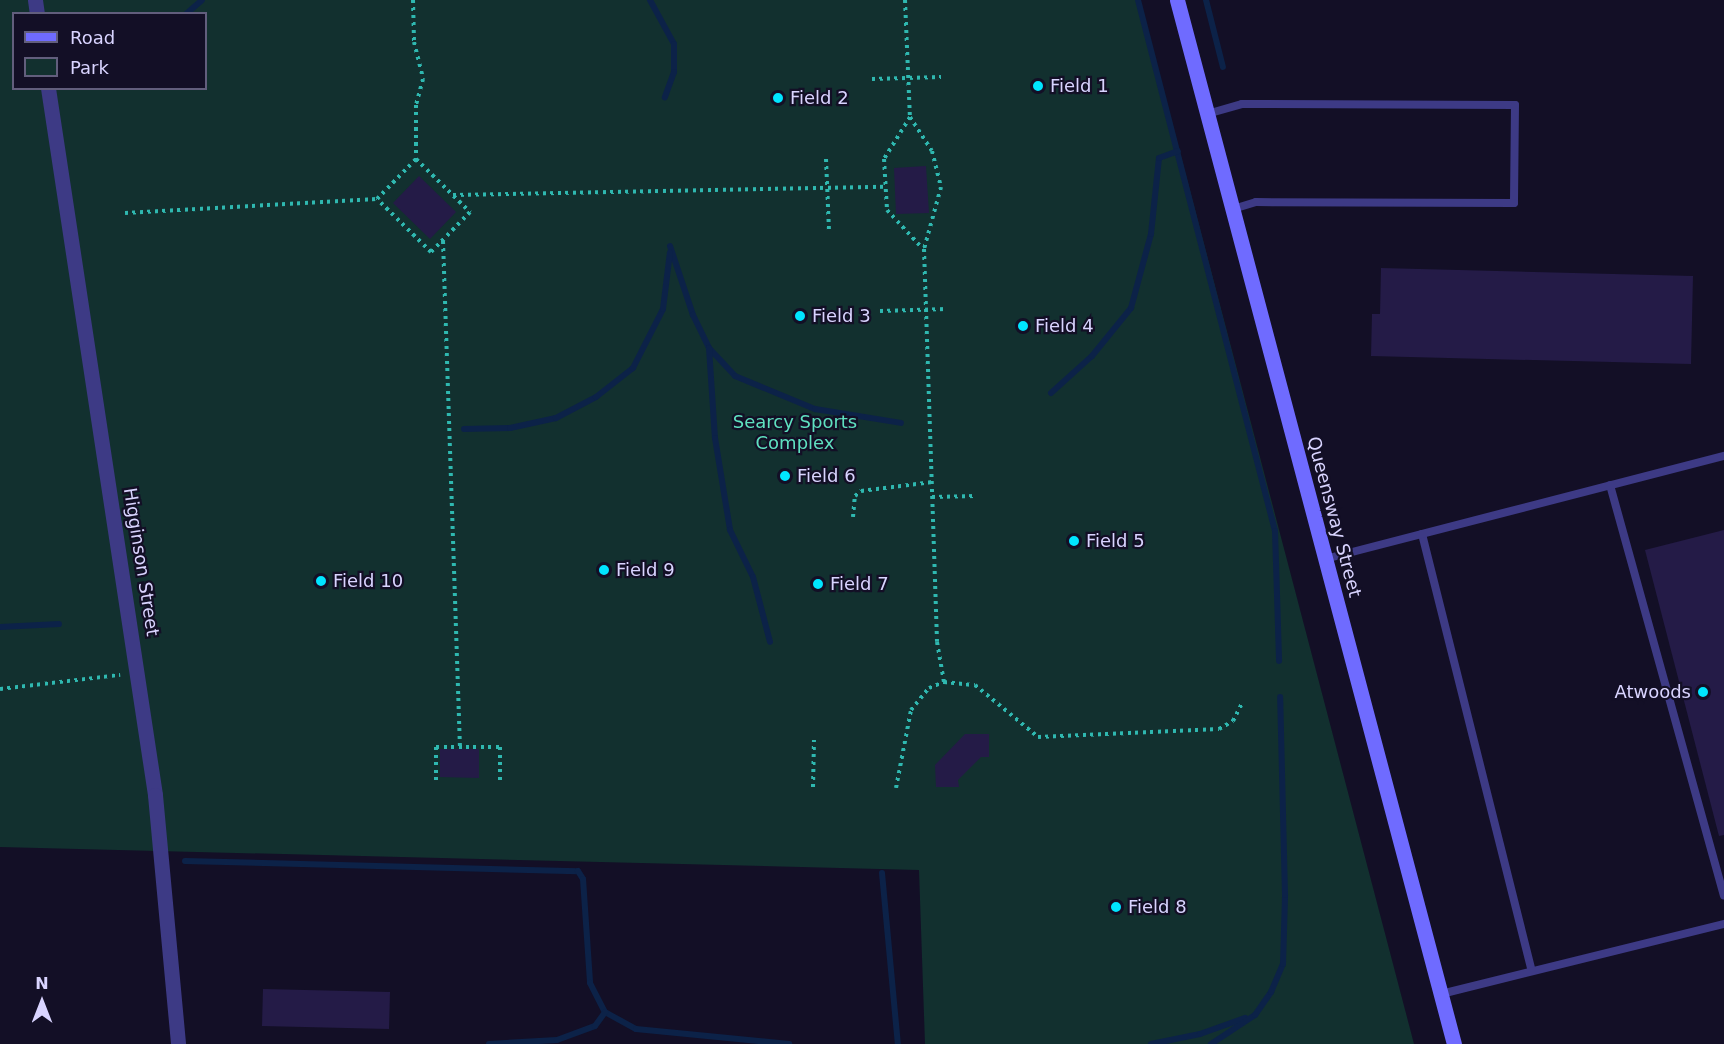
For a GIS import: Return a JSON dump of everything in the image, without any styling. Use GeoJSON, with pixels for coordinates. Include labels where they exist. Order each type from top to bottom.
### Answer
{"type":"FeatureCollection","features":[{"type":"Feature","properties":{"kind":"street","name":"Queensway Street"},"geometry":{"type":"LineString","coordinates":[[1177,0],[1454,1044]]}},
{"type":"Feature","properties":{"kind":"street","name":"Higginson Street"},"geometry":{"type":"LineString","coordinates":[[48,90],[138,672],[168,900],[178,1044]]}},
{"type":"Feature","properties":{"kind":"lane"},"geometry":{"type":"LineString","coordinates":[[1207,114],[1242,104],[1515,105],[1514,203],[1256,202],[1233,209]]}},
{"type":"Feature","properties":{"kind":"lane"},"geometry":{"type":"LineString","coordinates":[[1325,559],[1724,456]]}},
{"type":"Feature","properties":{"kind":"lane"},"geometry":{"type":"LineString","coordinates":[[1610,485],[1724,895]]}},
{"type":"Feature","properties":{"kind":"lane"},"geometry":{"type":"LineString","coordinates":[[1422,534],[1531,969]]}},
{"type":"Feature","properties":{"kind":"lane"},"geometry":{"type":"LineString","coordinates":[[1441,994],[1531,969],[1556,968],[1724,924]]}},
{"type":"Feature","properties":{"kind":"path"},"geometry":{"type":"LineString","coordinates":[[125,213],[377,199],[416,159],[416,105],[423,79],[414,42],[413,0]]}},
{"type":"Feature","properties":{"kind":"path"},"geometry":{"type":"LineString","coordinates":[[905,0],[910,117],[932,152],[941,187],[924,249],[937,642],[944,682]]}},
{"type":"Feature","properties":{"kind":"path"},"geometry":{"type":"LineString","coordinates":[[872,79],[941,77]]}},
{"type":"Feature","properties":{"kind":"path"},"geometry":{"type":"LineString","coordinates":[[910,117],[884,159],[887,210],[924,249]]}},
{"type":"Feature","properties":{"kind":"path"},"geometry":{"type":"LineString","coordinates":[[377,199],[431,252],[443,241],[470,212],[416,159]]}},
{"type":"Feature","properties":{"kind":"path"},"geometry":{"type":"LineString","coordinates":[[826,159],[829,232]]}},
{"type":"Feature","properties":{"kind":"path"},"geometry":{"type":"LineString","coordinates":[[453,195],[885,187]]}},
{"type":"Feature","properties":{"kind":"path"},"geometry":{"type":"LineString","coordinates":[[443,241],[460,747]]}},
{"type":"Feature","properties":{"kind":"path"},"geometry":{"type":"LineString","coordinates":[[880,312],[947,309]]}},
{"type":"Feature","properties":{"kind":"path"},"geometry":{"type":"LineString","coordinates":[[853,517],[855,496],[861,492],[932,482]]}},
{"type":"Feature","properties":{"kind":"path"},"geometry":{"type":"LineString","coordinates":[[932,497],[976,496]]}},
{"type":"Feature","properties":{"kind":"path"},"geometry":{"type":"LineString","coordinates":[[0,689],[138,672]]}},
{"type":"Feature","properties":{"kind":"path"},"geometry":{"type":"LineString","coordinates":[[896,788],[911,710],[929,688],[944,682],[975,685],[1038,736],[1220,729],[1233,721],[1242,703]]}},
{"type":"Feature","properties":{"kind":"path"},"geometry":{"type":"LineString","coordinates":[[813,787],[814,740]]}},
{"type":"Feature","properties":{"kind":"path"},"geometry":{"type":"LineString","coordinates":[[436,780],[436,747],[500,747],[500,781]]}},
{"type":"Feature","properties":{"kind":"green space","name":"Searcy Sports Complex"},"geometry":{"type":"Polygon","coordinates":[[[0,0],[1140,0],[1414,1044],[925,1044],[919,870],[0,847],[0,0]]]}},
{"type":"Feature","properties":{"kind":"building"},"geometry":{"type":"Polygon","coordinates":[[[926,166],[929,213],[896,214],[894,168],[926,166]]]}},
{"type":"Feature","properties":{"kind":"building"},"geometry":{"type":"Polygon","coordinates":[[[419,176],[456,212],[430,239],[393,203],[419,176]]]}},
{"type":"Feature","properties":{"kind":"building"},"geometry":{"type":"Polygon","coordinates":[[[1381,268],[1693,276],[1691,364],[1371,356],[1372,314],[1380,314],[1381,268]]]}},
{"type":"Feature","properties":{"kind":"building","name":"Atwoods"},"geometry":{"type":"Polygon","coordinates":[[[1724,530],[1724,835],[1719,836],[1645,550],[1724,530]]]}},
{"type":"Feature","properties":{"kind":"building"},"geometry":{"type":"Polygon","coordinates":[[[965,734],[989,734],[989,757],[981,757],[958,780],[959,787],[936,787],[935,765],[965,734]]]}},
{"type":"Feature","properties":{"kind":"building"},"geometry":{"type":"Polygon","coordinates":[[[440,749],[479,749],[479,778],[440,777],[440,749]]]}},
{"type":"Feature","properties":{"kind":"building"},"geometry":{"type":"Polygon","coordinates":[[[263,989],[390,992],[389,1029],[262,1026],[263,989]]]}},
{"type":"Feature","properties":{"kind":"waterway"},"geometry":{"type":"LineString","coordinates":[[188,12],[202,0]]}},
{"type":"Feature","properties":{"kind":"waterway"},"geometry":{"type":"LineString","coordinates":[[650,0],[674,44],[674,72],[665,97]]}},
{"type":"Feature","properties":{"kind":"waterway"},"geometry":{"type":"LineString","coordinates":[[1138,0],[1275,531],[1279,661]]}},
{"type":"Feature","properties":{"kind":"waterway"},"geometry":{"type":"LineString","coordinates":[[1206,0],[1223,67]]}},
{"type":"Feature","properties":{"kind":"waterway"},"geometry":{"type":"LineString","coordinates":[[1051,393],[1092,356],[1131,308],[1151,234],[1159,158],[1178,151]]}},
{"type":"Feature","properties":{"kind":"waterway"},"geometry":{"type":"LineString","coordinates":[[670,246],[693,315],[709,348],[735,376],[815,409],[901,423]]}},
{"type":"Feature","properties":{"kind":"waterway"},"geometry":{"type":"LineString","coordinates":[[464,429],[510,428],[556,418],[596,397],[633,368],[663,309],[670,252]]}},
{"type":"Feature","properties":{"kind":"waterway"},"geometry":{"type":"LineString","coordinates":[[709,348],[715,438],[730,530],[753,577],[770,642]]}},
{"type":"Feature","properties":{"kind":"waterway"},"geometry":{"type":"LineString","coordinates":[[0,627],[59,624]]}},
{"type":"Feature","properties":{"kind":"waterway"},"geometry":{"type":"LineString","coordinates":[[1211,1044],[1255,1015],[1271,992],[1283,964],[1285,895],[1280,697]]}},
{"type":"Feature","properties":{"kind":"waterway"},"geometry":{"type":"LineString","coordinates":[[185,861],[578,871],[583,879],[590,983],[605,1012],[636,1029],[789,1044]]}},
{"type":"Feature","properties":{"kind":"waterway"},"geometry":{"type":"LineString","coordinates":[[882,873],[898,1044]]}},
{"type":"Feature","properties":{"kind":"waterway"},"geometry":{"type":"LineString","coordinates":[[489,1044],[557,1040],[595,1026],[605,1012]]}},
{"type":"Feature","properties":{"kind":"waterway"},"geometry":{"type":"LineString","coordinates":[[1151,1044],[1200,1034],[1245,1018]]}},
{"type":"Feature","properties":{"kind":"place","name":"Field 1"},"geometry":{"type":"Point","coordinates":[1038,86]}},
{"type":"Feature","properties":{"kind":"place","name":"Field 2"},"geometry":{"type":"Point","coordinates":[778,98]}},
{"type":"Feature","properties":{"kind":"place","name":"Field 3"},"geometry":{"type":"Point","coordinates":[800,316]}},
{"type":"Feature","properties":{"kind":"place","name":"Field 4"},"geometry":{"type":"Point","coordinates":[1023,326]}},
{"type":"Feature","properties":{"kind":"place","name":"Field 6"},"geometry":{"type":"Point","coordinates":[785,476]}},
{"type":"Feature","properties":{"kind":"place","name":"Field 5"},"geometry":{"type":"Point","coordinates":[1074,541]}},
{"type":"Feature","properties":{"kind":"place","name":"Field 9"},"geometry":{"type":"Point","coordinates":[604,570]}},
{"type":"Feature","properties":{"kind":"place","name":"Field 10"},"geometry":{"type":"Point","coordinates":[321,581]}},
{"type":"Feature","properties":{"kind":"place","name":"Field 7"},"geometry":{"type":"Point","coordinates":[818,584]}},
{"type":"Feature","properties":{"kind":"place","name":"Atwoods"},"geometry":{"type":"Point","coordinates":[1703,692]}},
{"type":"Feature","properties":{"kind":"place","name":"Field 8"},"geometry":{"type":"Point","coordinates":[1116,907]}}]}
